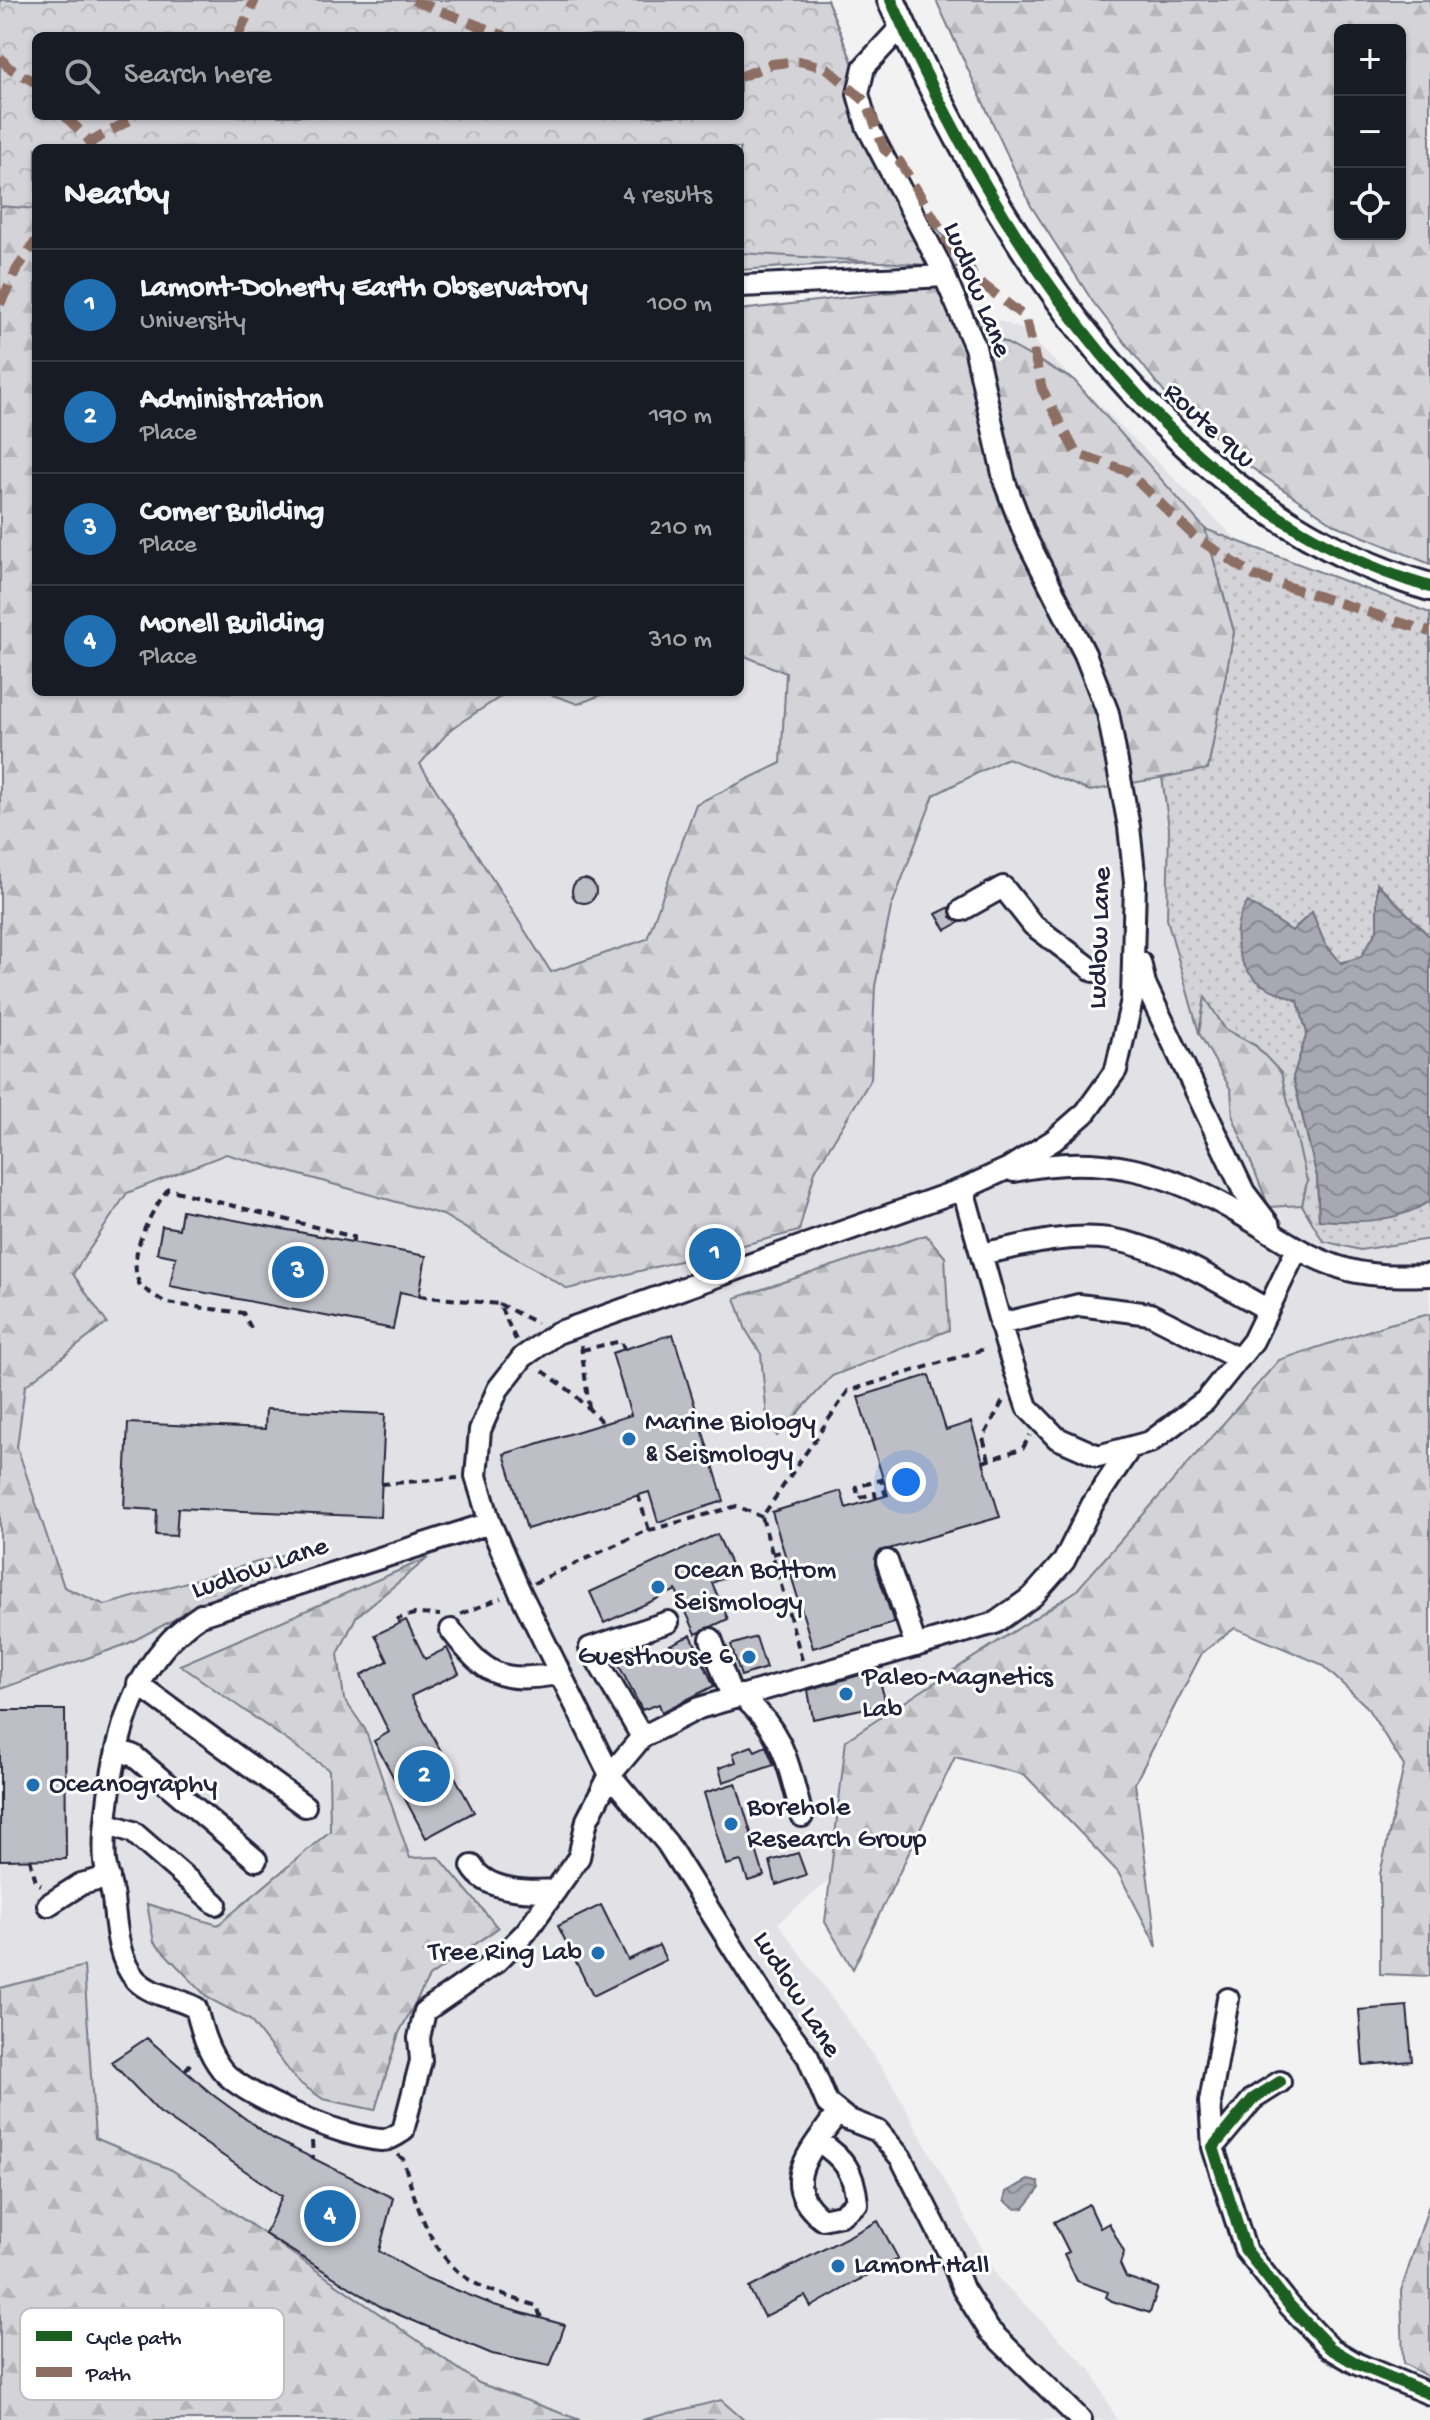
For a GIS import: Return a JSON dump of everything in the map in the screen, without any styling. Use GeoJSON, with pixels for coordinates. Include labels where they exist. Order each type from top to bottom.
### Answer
{"type":"FeatureCollection","features":[{"type":"Feature","properties":{"kind":"main road","name":"Route 9W"},"geometry":{"type":"LineString","coordinates":[[891,0],[953,129],[1012,229],[1064,303],[1129,384],[1217,471],[1279,517],[1322,544],[1383,572],[1430,587]]}},
{"type":"Feature","properties":{"kind":"street","name":"Ludlow Lane"},"geometry":{"type":"LineString","coordinates":[[838,2112],[827,2103],[808,2057],[768,2003],[667,1843],[610,1775],[519,1590],[490,1523],[476,1476],[480,1430],[498,1389],[523,1357],[557,1333],[963,1189],[1009,1168],[1054,1140],[1086,1112],[1116,1070],[1132,1000],[1135,882],[1129,827],[1108,713],[1085,654],[1027,540],[1005,483],[975,347],[945,276],[867,126],[858,94],[864,67],[902,26]]}},
{"type":"Feature","properties":{"kind":"street"},"geometry":{"type":"LineString","coordinates":[[744,286],[945,276]]}},
{"type":"Feature","properties":{"kind":"street"},"geometry":{"type":"LineString","coordinates":[[962,910],[1003,887],[1033,925],[1094,971]]}},
{"type":"Feature","properties":{"kind":"street"},"geometry":{"type":"LineString","coordinates":[[1134,938],[1145,984],[1244,1192],[1268,1224],[1296,1251]]}},
{"type":"Feature","properties":{"kind":"street"},"geometry":{"type":"LineString","coordinates":[[1296,1251],[1253,1341],[1205,1401],[1150,1442],[1098,1456],[1057,1438],[1027,1407],[1003,1334],[963,1189],[1011,1172],[1055,1162],[1103,1164],[1148,1172],[1196,1189],[1296,1251],[1342,1269],[1404,1276],[1430,1275]]}},
{"type":"Feature","properties":{"kind":"street"},"geometry":{"type":"LineString","coordinates":[[981,1254],[1039,1242],[1108,1239],[1167,1255],[1267,1309]]}},
{"type":"Feature","properties":{"kind":"street"},"geometry":{"type":"LineString","coordinates":[[1003,1334],[1079,1305],[1150,1314],[1239,1359]]}},
{"type":"Feature","properties":{"kind":"street"},"geometry":{"type":"LineString","coordinates":[[610,1775],[642,1737],[699,1708],[995,1623],[1033,1596],[1064,1561],[1092,1505],[1130,1448]]}},
{"type":"Feature","properties":{"kind":"street","name":"Ludlow Lane"},"geometry":{"type":"LineString","coordinates":[[490,1523],[201,1615],[170,1641],[138,1684],[127,1709],[117,1749],[106,1823],[109,1877],[121,1953],[134,1978],[155,1995],[182,2000],[196,2008],[207,2048],[225,2074],[276,2108],[308,2117],[337,2131],[384,2141],[403,2131],[415,2096],[425,2011],[462,1982],[496,1962],[526,1932],[579,1857],[587,1820],[610,1775]]}},
{"type":"Feature","properties":{"kind":"street"},"geometry":{"type":"LineString","coordinates":[[887,1561],[916,1646]]}},
{"type":"Feature","properties":{"kind":"street"},"geometry":{"type":"LineString","coordinates":[[642,1737],[590,1648],[668,1622]]}},
{"type":"Feature","properties":{"kind":"street"},"geometry":{"type":"LineString","coordinates":[[451,1630],[481,1666],[501,1677],[524,1679],[558,1674]]}},
{"type":"Feature","properties":{"kind":"street"},"geometry":{"type":"LineString","coordinates":[[711,1639],[737,1696],[767,1718],[779,1738],[802,1816]]}},
{"type":"Feature","properties":{"kind":"street"},"geometry":{"type":"LineString","coordinates":[[138,1684],[305,1806]]}},
{"type":"Feature","properties":{"kind":"street"},"geometry":{"type":"LineString","coordinates":[[117,1749],[134,1756],[256,1860]]}},
{"type":"Feature","properties":{"kind":"street"},"geometry":{"type":"LineString","coordinates":[[106,1823],[133,1832],[216,1904]]}},
{"type":"Feature","properties":{"kind":"street"},"geometry":{"type":"LineString","coordinates":[[472,1866],[490,1882],[525,1890],[556,1890]]}},
{"type":"Feature","properties":{"kind":"street"},"geometry":{"type":"LineString","coordinates":[[48,1905],[81,1884],[109,1877]]}},
{"type":"Feature","properties":{"kind":"street"},"geometry":{"type":"LineString","coordinates":[[1228,1999],[1210,2102],[1213,2147],[1245,2249],[1290,2306],[1330,2348],[1357,2364],[1430,2394]]}},
{"type":"Feature","properties":{"kind":"street"},"geometry":{"type":"LineString","coordinates":[[1213,2147],[1253,2099],[1280,2082]]}},
{"type":"Feature","properties":{"kind":"street"},"geometry":{"type":"LineString","coordinates":[[818,2141],[838,2112],[878,2131],[901,2158],[950,2255],[963,2289],[989,2330],[1081,2420]]}},
{"type":"Feature","properties":{"kind":"path"},"geometry":{"type":"LineString","coordinates":[[251,1328],[243,1313],[166,1303],[145,1292],[137,1281],[139,1246],[168,1189],[354,1237],[352,1242]]}},
{"type":"Feature","properties":{"kind":"path"},"geometry":{"type":"LineString","coordinates":[[419,1296],[499,1304],[557,1333]]}},
{"type":"Feature","properties":{"kind":"path"},"geometry":{"type":"LineString","coordinates":[[499,1304],[523,1357]]}},
{"type":"Feature","properties":{"kind":"path"},"geometry":{"type":"LineString","coordinates":[[806,1676],[762,1517],[848,1391],[1003,1334]]}},
{"type":"Feature","properties":{"kind":"path"},"geometry":{"type":"LineString","coordinates":[[582,1350],[621,1341],[624,1349]]}},
{"type":"Feature","properties":{"kind":"path"},"geometry":{"type":"LineString","coordinates":[[581,1343],[589,1410]]}},
{"type":"Feature","properties":{"kind":"path"},"geometry":{"type":"LineString","coordinates":[[543,1371],[603,1423]]}},
{"type":"Feature","properties":{"kind":"path"},"geometry":{"type":"LineString","coordinates":[[989,1460],[983,1438],[1005,1397]]}},
{"type":"Feature","properties":{"kind":"path"},"geometry":{"type":"LineString","coordinates":[[381,1484],[476,1476]]}},
{"type":"Feature","properties":{"kind":"path"},"geometry":{"type":"LineString","coordinates":[[876,1499],[875,1493],[859,1498],[856,1487],[881,1480],[886,1496]]}},
{"type":"Feature","properties":{"kind":"path"},"geometry":{"type":"LineString","coordinates":[[638,1495],[649,1530]]}},
{"type":"Feature","properties":{"kind":"path"},"geometry":{"type":"LineString","coordinates":[[519,1590],[649,1530],[737,1506],[762,1517]]}},
{"type":"Feature","properties":{"kind":"path"},"geometry":{"type":"LineString","coordinates":[[772,1554],[784,1551]]}},
{"type":"Feature","properties":{"kind":"path"},"geometry":{"type":"LineString","coordinates":[[311,2131],[313,2158]]}},
{"type":"Feature","properties":{"kind":"shaded area"},"geometry":{"type":"Polygon","coordinates":[[[917,290],[1022,329],[1234,537],[1388,647],[1430,651],[1430,1371],[1126,1589],[843,1767],[848,1864],[778,1923],[889,2078],[998,2278],[1091,2370],[1117,2420],[361,2420],[284,2351],[284,2308],[236,2308],[0,2097],[0,1136],[422,696],[744,696],[744,343],[917,290]]]}},
{"type":"Feature","properties":{"kind":"green space"},"geometry":{"type":"Polygon","coordinates":[[[0,0],[827,0],[870,106],[906,180],[949,243],[974,268],[874,261],[744,270],[744,144],[32,144],[32,696],[502,696],[452,728],[420,764],[551,972],[647,939],[696,804],[781,763],[786,673],[744,656],[744,310],[942,286],[999,339],[1074,380],[1205,529],[1234,632],[1208,769],[1090,791],[1007,758],[934,795],[891,908],[875,986],[871,1079],[815,1171],[799,1231],[568,1289],[443,1215],[226,1154],[127,1193],[73,1274],[107,1323],[25,1386],[17,1447],[64,1587],[105,1605],[318,1545],[127,1644],[0,1689],[0,0]]]}},
{"type":"Feature","properties":{"kind":"green space"},"geometry":{"type":"Polygon","coordinates":[[[0,0],[827,0],[870,106],[906,180],[949,243],[974,268],[744,253],[744,144],[32,144],[32,209],[0,206],[0,0]]]}},
{"type":"Feature","properties":{"kind":"green space"},"geometry":{"type":"Polygon","coordinates":[[[936,0],[1430,0],[1430,564],[1335,525],[1249,466],[1167,396],[1093,302],[1031,206],[936,0]]]}},
{"type":"Feature","properties":{"kind":"green space"},"geometry":{"type":"Polygon","coordinates":[[[1205,529],[1430,613],[1430,937],[1378,884],[1377,930],[1361,957],[1340,963],[1324,942],[1312,912],[1292,931],[1248,903],[1260,984],[1298,1001],[1307,1033],[1293,1077],[1317,1177],[1319,1220],[1430,1201],[1430,1239],[1360,1250],[1323,1241],[1302,1205],[1307,1181],[1256,1046],[1225,1029],[1205,998],[1199,1033],[1167,919],[1169,828],[1162,777],[1208,768],[1234,632],[1205,529]]]}},
{"type":"Feature","properties":{"kind":"green space"},"geometry":{"type":"Polygon","coordinates":[[[555,696],[599,696],[578,704],[555,696]]]}},
{"type":"Feature","properties":{"kind":"green space"},"geometry":{"type":"Polygon","coordinates":[[[1205,997],[1225,1029],[1256,1046],[1281,1073],[1307,1181],[1302,1205],[1269,1207],[1233,1117],[1231,1090],[1199,1033],[1205,997]]]}},
{"type":"Feature","properties":{"kind":"green space"},"geometry":{"type":"Polygon","coordinates":[[[926,1235],[945,1257],[949,1330],[832,1376],[777,1436],[767,1418],[761,1354],[746,1330],[735,1298],[926,1235]]]}},
{"type":"Feature","properties":{"kind":"green space"},"geometry":{"type":"Polygon","coordinates":[[[1430,1314],[1430,1976],[1380,1974],[1380,1874],[1404,1766],[1366,1706],[1321,1664],[1235,1628],[1202,1653],[1135,1783],[1157,1947],[1118,1872],[1025,1775],[955,1757],[853,1969],[825,1922],[846,1740],[1076,1591],[1279,1360],[1430,1314]]]}},
{"type":"Feature","properties":{"kind":"green space"},"geometry":{"type":"Polygon","coordinates":[[[428,1558],[356,1617],[338,1654],[344,1699],[365,1729],[410,1858],[439,1857],[498,1928],[429,1977],[399,2033],[375,2110],[323,2099],[297,2081],[250,2020],[208,1998],[154,1942],[147,1904],[218,1925],[330,1831],[329,1770],[180,1665],[428,1558]]]}},
{"type":"Feature","properties":{"kind":"green space"},"geometry":{"type":"Polygon","coordinates":[[[84,1966],[95,2138],[172,2170],[479,2383],[580,2420],[0,2420],[0,1988],[84,1966]]]}},
{"type":"Feature","properties":{"kind":"green space"},"geometry":{"type":"Polygon","coordinates":[[[1430,2202],[1430,2378],[1403,2363],[1401,2291],[1430,2202]]]}},
{"type":"Feature","properties":{"kind":"green space"},"geometry":{"type":"Polygon","coordinates":[[[721,2400],[744,2420],[642,2420],[721,2400]]]}},
{"type":"Feature","properties":{"kind":"water"},"geometry":{"type":"Polygon","coordinates":[[[1377,883],[1430,937],[1430,1201],[1404,1214],[1376,1220],[1319,1220],[1317,1177],[1293,1077],[1307,1033],[1298,1001],[1263,985],[1246,968],[1238,946],[1238,923],[1248,902],[1292,931],[1312,912],[1324,942],[1341,963],[1361,957],[1377,930],[1377,883]]]}},
{"type":"Feature","properties":{"kind":"water"},"geometry":{"type":"Polygon","coordinates":[[[1028,2180],[1038,2182],[1040,2188],[1024,2208],[1016,2209],[1004,2201],[1006,2192],[1028,2180]]]}},
{"type":"Feature","properties":{"kind":"building"},"geometry":{"type":"Polygon","coordinates":[[[584,879],[592,883],[596,891],[592,899],[584,903],[576,899],[572,891],[576,883],[584,879]]]}},
{"type":"Feature","properties":{"kind":"building"},"geometry":{"type":"Polygon","coordinates":[[[950,907],[951,917],[960,922],[946,930],[936,914],[950,907]]]}},
{"type":"Feature","properties":{"kind":"building"},"geometry":{"type":"Polygon","coordinates":[[[182,1210],[426,1256],[419,1296],[400,1292],[393,1329],[170,1286],[176,1257],[157,1253],[162,1226],[179,1229],[182,1210]]]}},
{"type":"Feature","properties":{"kind":"building","name":"Marine Biology & Seismology"},"geometry":{"type":"Polygon","coordinates":[[[673,1334],[724,1501],[658,1522],[649,1492],[527,1529],[504,1454],[631,1415],[612,1353],[673,1334]]]}},
{"type":"Feature","properties":{"kind":"building"},"geometry":{"type":"Polygon","coordinates":[[[929,1375],[946,1430],[971,1422],[1000,1517],[878,1552],[875,1565],[894,1623],[813,1648],[772,1512],[841,1491],[846,1508],[888,1495],[858,1397],[929,1375]]]}},
{"type":"Feature","properties":{"kind":"building"},"geometry":{"type":"Polygon","coordinates":[[[266,1409],[385,1414],[380,1517],[178,1508],[176,1536],[156,1535],[157,1510],[124,1508],[128,1423],[265,1429],[266,1409]]]}},
{"type":"Feature","properties":{"kind":"building","name":"Ocean Bottom Seismology"},"geometry":{"type":"Polygon","coordinates":[[[717,1534],[735,1573],[712,1583],[728,1619],[696,1634],[676,1590],[604,1623],[590,1592],[717,1534]]]}},
{"type":"Feature","properties":{"kind":"building"},"geometry":{"type":"Polygon","coordinates":[[[406,1620],[425,1659],[447,1648],[459,1673],[411,1696],[474,1812],[426,1838],[374,1741],[389,1732],[361,1675],[388,1661],[375,1635],[406,1620]]]}},
{"type":"Feature","properties":{"kind":"building"},"geometry":{"type":"Polygon","coordinates":[[[691,1635],[714,1686],[662,1712],[659,1704],[642,1710],[615,1658],[642,1645],[648,1655],[691,1635]]]}},
{"type":"Feature","properties":{"kind":"building","name":"Guesthouse 6"},"geometry":{"type":"Polygon","coordinates":[[[756,1637],[766,1668],[741,1676],[731,1645],[756,1637]]]}},
{"type":"Feature","properties":{"kind":"building","name":"Paleo-Magnetics Lab"},"geometry":{"type":"Polygon","coordinates":[[[877,1670],[886,1704],[813,1719],[808,1690],[877,1670]]]}},
{"type":"Feature","properties":{"kind":"building","name":"Oceanography"},"geometry":{"type":"Polygon","coordinates":[[[0,1710],[65,1710],[66,1859],[0,1860],[0,1710]]]}},
{"type":"Feature","properties":{"kind":"building","name":"Borehole Research Group"},"geometry":{"type":"Polygon","coordinates":[[[752,1746],[755,1751],[766,1746],[774,1765],[723,1782],[719,1768],[736,1762],[733,1753],[752,1746]]]}},
{"type":"Feature","properties":{"kind":"building","name":"Borehole Research Group"},"geometry":{"type":"Polygon","coordinates":[[[736,1783],[764,1876],[748,1881],[741,1861],[726,1865],[704,1793],[736,1783]]]}},
{"type":"Feature","properties":{"kind":"building","name":"Borehole Research Group"},"geometry":{"type":"Polygon","coordinates":[[[798,1853],[806,1875],[776,1885],[770,1861],[798,1853]]]}},
{"type":"Feature","properties":{"kind":"building","name":"Tree Ring Lab"},"geometry":{"type":"Polygon","coordinates":[[[601,1905],[628,1960],[659,1945],[666,1960],[593,1996],[558,1926],[601,1905]]]}},
{"type":"Feature","properties":{"kind":"building"},"geometry":{"type":"Polygon","coordinates":[[[1407,2006],[1412,2061],[1363,2065],[1359,2010],[1407,2006]]]}},
{"type":"Feature","properties":{"kind":"building"},"geometry":{"type":"Polygon","coordinates":[[[147,2038],[213,2095],[272,2138],[393,2198],[379,2251],[426,2278],[494,2305],[565,2325],[550,2366],[492,2354],[383,2308],[265,2234],[282,2196],[159,2112],[111,2062],[147,2038]]]}},
{"type":"Feature","properties":{"kind":"building"},"geometry":{"type":"Polygon","coordinates":[[[1089,2204],[1100,2228],[1109,2223],[1124,2252],[1120,2264],[1126,2277],[1158,2288],[1150,2313],[1112,2301],[1106,2297],[1108,2292],[1077,2281],[1064,2254],[1069,2252],[1054,2222],[1089,2204]]]}},
{"type":"Feature","properties":{"kind":"building","name":"Lamont Hall"},"geometry":{"type":"Polygon","coordinates":[[[878,2221],[898,2258],[811,2307],[805,2296],[764,2317],[749,2288],[878,2221]]]}},
{"type":"Feature","properties":{"kind":"marked path"},"geometry":{"type":"LineString","coordinates":[[240,32],[255,0]]}},
{"type":"Feature","properties":{"kind":"marked path"},"geometry":{"type":"LineString","coordinates":[[413,0],[495,32]]}},
{"type":"Feature","properties":{"kind":"marked path"},"geometry":{"type":"LineString","coordinates":[[0,57],[8,67],[32,81]]}},
{"type":"Feature","properties":{"kind":"marked path"},"geometry":{"type":"LineString","coordinates":[[744,75],[772,64],[799,61],[827,68],[867,103],[884,149],[900,162],[959,260],[977,280],[1026,318],[1042,389],[1076,453],[1127,471],[1195,537],[1255,576],[1430,632]]}},
{"type":"Feature","properties":{"kind":"marked path"},"geometry":{"type":"LineString","coordinates":[[69,120],[91,142]]}},
{"type":"Feature","properties":{"kind":"marked path"},"geometry":{"type":"LineString","coordinates":[[91,144],[130,120]]}},
{"type":"Feature","properties":{"kind":"marked path"},"geometry":{"type":"LineString","coordinates":[[0,304],[32,247]]}},
{"type":"Feature","properties":{"kind":"cycle path"},"geometry":{"type":"LineString","coordinates":[[891,0],[934,90],[983,180],[1038,269],[1101,354],[1172,430],[1250,497],[1336,550],[1430,587]]}},
{"type":"Feature","properties":{"kind":"cycle path"},"geometry":{"type":"LineString","coordinates":[[1280,2082],[1253,2099],[1213,2147],[1245,2249],[1290,2306],[1330,2348],[1357,2364],[1430,2394]]}},
{"type":"Feature","properties":{"kind":"place","name":"Lamont-Doherty Earth Observatory"},"geometry":{"type":"Point","coordinates":[715,1254]}},
{"type":"Feature","properties":{"kind":"place","name":"Comer Building"},"geometry":{"type":"Point","coordinates":[298,1272]}},
{"type":"Feature","properties":{"kind":"place","name":"Marine Biology & Seismology"},"geometry":{"type":"Point","coordinates":[629,1439]}},
{"type":"Feature","properties":{"kind":"place","name":"Ocean Bottom Seismology"},"geometry":{"type":"Point","coordinates":[658,1587]}},
{"type":"Feature","properties":{"kind":"place","name":"Guesthouse 6"},"geometry":{"type":"Point","coordinates":[749,1657]}},
{"type":"Feature","properties":{"kind":"place","name":"Paleo-Magnetics Lab"},"geometry":{"type":"Point","coordinates":[846,1694]}},
{"type":"Feature","properties":{"kind":"place","name":"Administration"},"geometry":{"type":"Point","coordinates":[424,1776]}},
{"type":"Feature","properties":{"kind":"place","name":"Oceanography"},"geometry":{"type":"Point","coordinates":[33,1785]}},
{"type":"Feature","properties":{"kind":"place","name":"Borehole Research Group"},"geometry":{"type":"Point","coordinates":[731,1824]}},
{"type":"Feature","properties":{"kind":"place","name":"Tree Ring Lab"},"geometry":{"type":"Point","coordinates":[598,1953]}},
{"type":"Feature","properties":{"kind":"place","name":"Monell Building"},"geometry":{"type":"Point","coordinates":[330,2216]}},
{"type":"Feature","properties":{"kind":"place","name":"Lamont Hall"},"geometry":{"type":"Point","coordinates":[838,2266]}}]}
